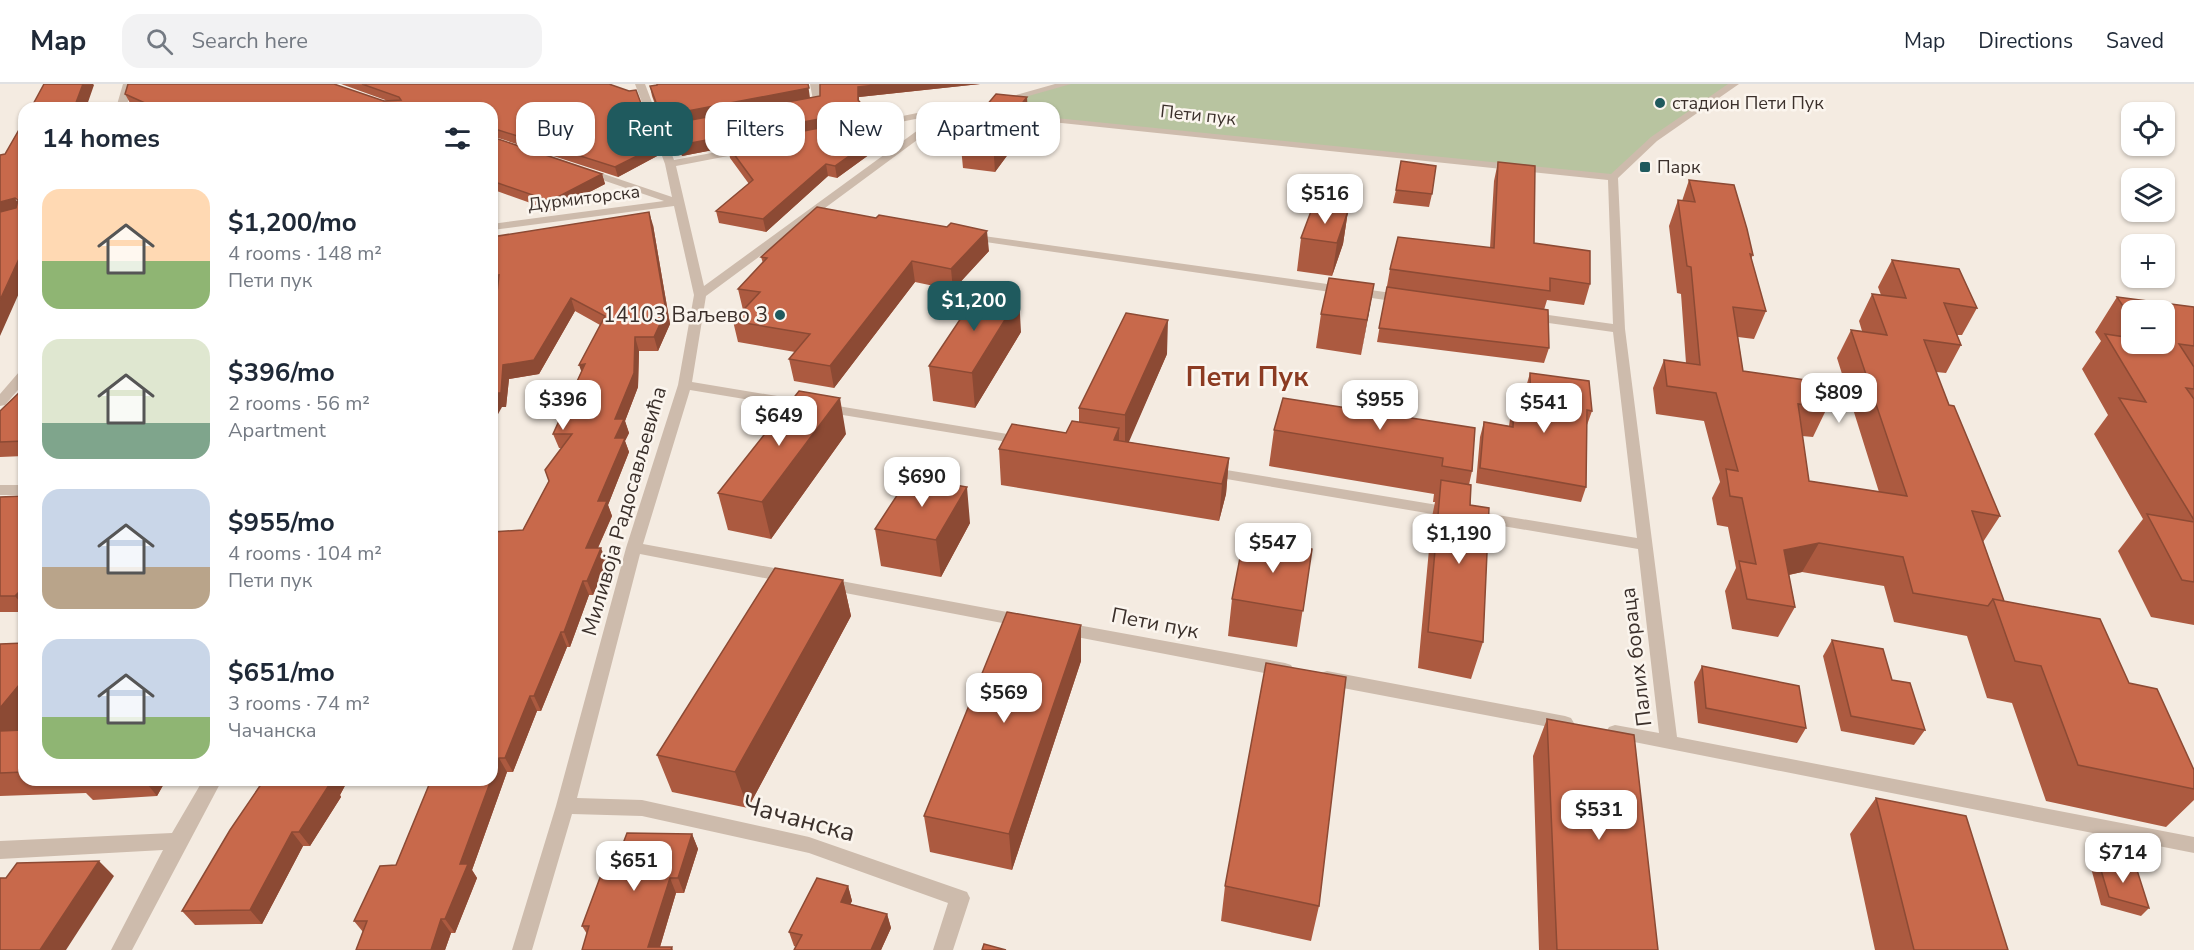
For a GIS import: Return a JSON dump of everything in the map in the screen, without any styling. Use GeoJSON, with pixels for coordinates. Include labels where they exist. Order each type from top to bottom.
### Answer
{"type":"FeatureCollection","features":[{"type":"Feature","properties":{"kind":"street"},"geometry":{"type":"LineString","coordinates":[[123,102],[128,84]]}},
{"type":"Feature","properties":{"kind":"street"},"geometry":{"type":"LineString","coordinates":[[805,104],[818,102],[815,84]]}},
{"type":"Feature","properties":{"kind":"street"},"geometry":{"type":"LineString","coordinates":[[996,102],[1066,84]]}},
{"type":"Feature","properties":{"kind":"street"},"geometry":{"type":"LineString","coordinates":[[1613,177],[1654,139],[1734,84]]}},
{"type":"Feature","properties":{"kind":"street","name":"Миливоја Радосављевића"},"geometry":{"type":"LineString","coordinates":[[638,86],[645,102]]}},
{"type":"Feature","properties":{"kind":"street","name":"Пети пук"},"geometry":{"type":"LineString","coordinates":[[1060,120],[1613,177]]}},
{"type":"Feature","properties":{"kind":"street"},"geometry":{"type":"LineString","coordinates":[[700,295],[819,213],[916,137]]}},
{"type":"Feature","properties":{"kind":"street","name":"Миливоја Радосављевића"},"geometry":{"type":"LineString","coordinates":[[522,950],[565,806],[634,548],[685,385],[700,295],[680,202],[667,156]]}},
{"type":"Feature","properties":{"kind":"street"},"geometry":{"type":"LineString","coordinates":[[670,164],[712,156]]}},
{"type":"Feature","properties":{"kind":"street"},"geometry":{"type":"LineString","coordinates":[[570,166],[680,202]]}},
{"type":"Feature","properties":{"kind":"street","name":"Палих бораца"},"geometry":{"type":"LineString","coordinates":[[1613,177],[1619,329],[1669,742],[2194,845]]}},
{"type":"Feature","properties":{"kind":"street","name":"Дурмиторска"},"geometry":{"type":"LineString","coordinates":[[498,226],[680,202]]}},
{"type":"Feature","properties":{"kind":"street"},"geometry":{"type":"LineString","coordinates":[[966,236],[1423,302]]}},
{"type":"Feature","properties":{"kind":"street"},"geometry":{"type":"LineString","coordinates":[[1515,315],[1619,329]]}},
{"type":"Feature","properties":{"kind":"street"},"geometry":{"type":"LineString","coordinates":[[0,402],[18,382]]}},
{"type":"Feature","properties":{"kind":"street"},"geometry":{"type":"LineString","coordinates":[[685,385],[1044,445]]}},
{"type":"Feature","properties":{"kind":"street"},"geometry":{"type":"LineString","coordinates":[[1195,470],[1646,544]]}},
{"type":"Feature","properties":{"kind":"street"},"geometry":{"type":"LineString","coordinates":[[0,490],[18,490]]}},
{"type":"Feature","properties":{"kind":"street","name":"Пети пук"},"geometry":{"type":"LineString","coordinates":[[634,548],[1669,742]]}},
{"type":"Feature","properties":{"kind":"street"},"geometry":{"type":"LineString","coordinates":[[122,950],[177,841],[209,786]]}},
{"type":"Feature","properties":{"kind":"street","name":"Чачанска"},"geometry":{"type":"LineString","coordinates":[[565,806],[602,805],[642,808],[809,845],[960,898],[943,950]]}},
{"type":"Feature","properties":{"kind":"street"},"geometry":{"type":"LineString","coordinates":[[0,850],[177,841]]}},
{"type":"Feature","properties":{"kind":"green space"},"geometry":{"type":"Polygon","coordinates":[[[1066,84],[1734,84],[1654,139],[1613,177],[1060,120],[1060,102],[996,102],[1066,84]]]}},
{"type":"Feature","properties":{"kind":"building"},"geometry":{"type":"Polygon","coordinates":[[[44,84],[83,84],[76,102],[34,102],[44,84]]]}},
{"type":"Feature","properties":{"kind":"building"},"geometry":{"type":"Polygon","coordinates":[[[128,84],[334,84],[384,101],[401,100],[399,97],[362,84],[609,84],[629,91],[636,90],[640,102],[607,102],[607,156],[637,156],[615,167],[580,156],[595,156],[595,102],[516,102],[516,136],[498,130],[498,102],[143,102],[125,94],[128,84]]]}},
{"type":"Feature","properties":{"kind":"building"},"geometry":{"type":"Polygon","coordinates":[[[808,84],[809,88],[735,102],[705,102],[705,108],[693,110],[693,102],[656,102],[650,86],[808,84]]]}},
{"type":"Feature","properties":{"kind":"building"},"geometry":{"type":"Polygon","coordinates":[[[820,84],[884,84],[858,87],[860,102],[817,102],[817,119],[805,122],[805,102],[788,102],[820,96],[820,84]]]}},
{"type":"Feature","properties":{"kind":"building"},"geometry":{"type":"Polygon","coordinates":[[[996,94],[1027,97],[1023,102],[989,102],[996,94]]]}},
{"type":"Feature","properties":{"kind":"building"},"geometry":{"type":"Polygon","coordinates":[[[705,117],[705,140],[693,143],[693,120],[705,117]]]}},
{"type":"Feature","properties":{"kind":"building"},"geometry":{"type":"Polygon","coordinates":[[[817,128],[817,156],[849,156],[835,166],[826,164],[763,219],[716,211],[753,180],[735,156],[805,156],[805,131],[817,128]]]}},
{"type":"Feature","properties":{"kind":"building"},"geometry":{"type":"Polygon","coordinates":[[[18,131],[18,200],[15,198],[0,202],[0,155],[5,154],[18,131]]]}},
{"type":"Feature","properties":{"kind":"building"},"geometry":{"type":"Polygon","coordinates":[[[498,139],[516,145],[516,156],[548,156],[602,174],[550,201],[498,183],[498,139]]]}},
{"type":"Feature","properties":{"kind":"building"},"geometry":{"type":"Polygon","coordinates":[[[1401,161],[1436,166],[1432,194],[1396,190],[1401,161]]]}},
{"type":"Feature","properties":{"kind":"building"},"geometry":{"type":"Polygon","coordinates":[[[1498,162],[1535,166],[1534,243],[1590,251],[1590,284],[1550,278],[1550,291],[1390,269],[1398,237],[1494,248],[1498,162]]]}},
{"type":"Feature","properties":{"kind":"building"},"geometry":{"type":"Polygon","coordinates":[[[1689,180],[1734,185],[1747,229],[1753,255],[1750,254],[1766,311],[1733,307],[1743,371],[1819,382],[1827,408],[1798,404],[1809,481],[1907,496],[1851,330],[1887,335],[1872,294],[1906,298],[1892,260],[1959,269],[1977,308],[1944,303],[1961,345],[1924,340],[1949,405],[1954,406],[2000,516],[1972,511],[2004,601],[1993,599],[1988,606],[1913,593],[1903,557],[1819,543],[1784,550],[1795,607],[1747,599],[1739,561],[1756,564],[1742,498],[1730,496],[1726,469],[1738,471],[1716,393],[1667,386],[1664,360],[1700,365],[1691,267],[1687,266],[1678,200],[1695,202],[1689,180]]]}},
{"type":"Feature","properties":{"kind":"building"},"geometry":{"type":"Polygon","coordinates":[[[18,200],[18,261],[0,300],[0,212],[16,208],[18,200]]]}},
{"type":"Feature","properties":{"kind":"building"},"geometry":{"type":"Polygon","coordinates":[[[1313,206],[1348,211],[1337,243],[1301,238],[1313,206]]]}},
{"type":"Feature","properties":{"kind":"building"},"geometry":{"type":"Polygon","coordinates":[[[817,207],[876,218],[879,215],[947,227],[951,223],[987,231],[951,269],[912,261],[830,366],[789,359],[810,334],[733,321],[760,292],[738,289],[767,258],[761,257],[817,207]]]}},
{"type":"Feature","properties":{"kind":"building"},"geometry":{"type":"Polygon","coordinates":[[[649,212],[666,311],[654,337],[635,337],[634,373],[615,419],[624,419],[615,438],[625,438],[598,501],[607,501],[586,548],[601,548],[587,581],[583,581],[564,632],[561,632],[534,696],[530,696],[505,758],[499,758],[498,761],[498,532],[523,530],[549,481],[545,470],[572,434],[553,434],[585,364],[579,365],[605,316],[571,298],[534,360],[503,365],[501,393],[498,393],[498,236],[649,212]]]}},
{"type":"Feature","properties":{"kind":"building"},"geometry":{"type":"Polygon","coordinates":[[[1329,278],[1374,284],[1367,320],[1321,314],[1329,278]]]}},
{"type":"Feature","properties":{"kind":"building"},"geometry":{"type":"Polygon","coordinates":[[[1387,287],[1548,310],[1549,348],[1379,328],[1387,287]]]}},
{"type":"Feature","properties":{"kind":"building"},"geometry":{"type":"Polygon","coordinates":[[[979,291],[1019,297],[972,373],[929,366],[979,291]]]}},
{"type":"Feature","properties":{"kind":"building"},"geometry":{"type":"Polygon","coordinates":[[[2117,297],[2140,300],[2121,300],[2121,303],[2117,297]]]}},
{"type":"Feature","properties":{"kind":"building"},"geometry":{"type":"Polygon","coordinates":[[[2175,305],[2194,307],[2194,346],[2179,344],[2194,367],[2194,389],[2186,388],[2194,399],[2194,520],[2119,398],[2146,402],[2105,334],[2121,336],[2121,354],[2175,354],[2175,305]]]}},
{"type":"Feature","properties":{"kind":"building"},"geometry":{"type":"Polygon","coordinates":[[[1126,313],[1168,320],[1125,415],[1079,408],[1126,313]]]}},
{"type":"Feature","properties":{"kind":"building"},"geometry":{"type":"Polygon","coordinates":[[[1530,373],[1589,381],[1592,411],[1587,410],[1586,487],[1480,468],[1484,422],[1513,427],[1514,404],[1531,407],[1530,373]]]}},
{"type":"Feature","properties":{"kind":"building"},"geometry":{"type":"Polygon","coordinates":[[[799,391],[840,398],[762,502],[718,493],[799,391]]]}},
{"type":"Feature","properties":{"kind":"building"},"geometry":{"type":"Polygon","coordinates":[[[18,394],[18,441],[0,442],[0,411],[18,394]]]}},
{"type":"Feature","properties":{"kind":"building"},"geometry":{"type":"Polygon","coordinates":[[[1283,398],[1475,428],[1472,471],[1442,466],[1443,458],[1274,430],[1283,398]]]}},
{"type":"Feature","properties":{"kind":"building"},"geometry":{"type":"Polygon","coordinates":[[[1072,421],[1119,428],[1114,440],[1229,458],[1222,484],[999,449],[1012,424],[1066,433],[1072,421]]]}},
{"type":"Feature","properties":{"kind":"building"},"geometry":{"type":"Polygon","coordinates":[[[909,477],[967,487],[936,540],[875,529],[909,477]]]}},
{"type":"Feature","properties":{"kind":"building"},"geometry":{"type":"Polygon","coordinates":[[[1441,480],[1471,485],[1470,505],[1489,508],[1483,642],[1428,632],[1441,480]]]}},
{"type":"Feature","properties":{"kind":"building"},"geometry":{"type":"Polygon","coordinates":[[[18,496],[18,593],[15,596],[0,596],[0,497],[18,496]]]}},
{"type":"Feature","properties":{"kind":"building"},"geometry":{"type":"Polygon","coordinates":[[[2147,514],[2194,522],[2194,582],[2182,580],[2147,514]]]}},
{"type":"Feature","properties":{"kind":"building"},"geometry":{"type":"Polygon","coordinates":[[[1244,537],[1312,549],[1303,611],[1232,599],[1244,537]]]}},
{"type":"Feature","properties":{"kind":"building"},"geometry":{"type":"Polygon","coordinates":[[[775,568],[843,580],[735,772],[657,755],[775,568]]]}},
{"type":"Feature","properties":{"kind":"building"},"geometry":{"type":"Polygon","coordinates":[[[1993,599],[2100,619],[2129,683],[2157,689],[2194,770],[2194,789],[2078,765],[2041,666],[2015,661],[1993,599]]]}},
{"type":"Feature","properties":{"kind":"building"},"geometry":{"type":"Polygon","coordinates":[[[1007,612],[1081,625],[1009,834],[924,816],[1007,612]]]}},
{"type":"Feature","properties":{"kind":"building"},"geometry":{"type":"Polygon","coordinates":[[[1832,640],[1883,649],[1892,680],[1910,683],[1925,730],[1851,716],[1832,640]]]}},
{"type":"Feature","properties":{"kind":"building"},"geometry":{"type":"Polygon","coordinates":[[[18,643],[18,686],[0,708],[0,644],[18,643]]]}},
{"type":"Feature","properties":{"kind":"building"},"geometry":{"type":"Polygon","coordinates":[[[1266,663],[1346,677],[1319,906],[1225,886],[1266,663]]]}},
{"type":"Feature","properties":{"kind":"building"},"geometry":{"type":"Polygon","coordinates":[[[1702,666],[1799,686],[1806,728],[1706,708],[1702,666]]]}},
{"type":"Feature","properties":{"kind":"building"},"geometry":{"type":"Polygon","coordinates":[[[1547,719],[1634,735],[1658,950],[1557,950],[1547,719]]]}},
{"type":"Feature","properties":{"kind":"building"},"geometry":{"type":"Polygon","coordinates":[[[18,730],[18,772],[0,773],[0,731],[18,730]]]}},
{"type":"Feature","properties":{"kind":"building"},"geometry":{"type":"Polygon","coordinates":[[[260,786],[328,786],[299,832],[292,832],[250,910],[182,911],[230,830],[260,786]]]}},
{"type":"Feature","properties":{"kind":"building"},"geometry":{"type":"Polygon","coordinates":[[[429,786],[489,786],[460,864],[468,864],[445,919],[441,919],[431,950],[356,950],[367,921],[354,921],[380,866],[396,865],[429,786]]]}},
{"type":"Feature","properties":{"kind":"building"},"geometry":{"type":"Polygon","coordinates":[[[1876,798],[1966,816],[2008,950],[1914,950],[1876,798]]]}},
{"type":"Feature","properties":{"kind":"building"},"geometry":{"type":"Polygon","coordinates":[[[627,833],[692,834],[678,878],[670,878],[648,947],[672,947],[671,950],[582,950],[589,926],[582,926],[601,875],[611,875],[627,833]]]}},
{"type":"Feature","properties":{"kind":"building"},"geometry":{"type":"Polygon","coordinates":[[[2098,860],[2137,870],[2149,908],[2109,897],[2098,860]]]}},
{"type":"Feature","properties":{"kind":"building"},"geometry":{"type":"Polygon","coordinates":[[[99,861],[40,950],[0,950],[0,878],[6,878],[17,863],[99,861]]]}},
{"type":"Feature","properties":{"kind":"building"},"geometry":{"type":"Polygon","coordinates":[[[817,878],[848,886],[841,902],[887,914],[871,950],[794,950],[802,935],[789,932],[817,878]]]}},
{"type":"Feature","properties":{"kind":"building"},"geometry":{"type":"Polygon","coordinates":[[[984,944],[1006,950],[982,950],[984,944]]]}},
{"type":"Feature","properties":{"kind":"place","name":"стадион Пети Пук"},"geometry":{"type":"Point","coordinates":[1660,103]}},
{"type":"Feature","properties":{"kind":"place","name":"Парк"},"geometry":{"type":"Point","coordinates":[1645,167]}},
{"type":"Feature","properties":{"kind":"place","name":"14103 Ваљево 3"},"geometry":{"type":"Point","coordinates":[780,315]}},
{"type":"Feature","properties":{"kind":"district","name":"Пети Пук"},"geometry":{"type":"Point","coordinates":[1247,377]}}]}
